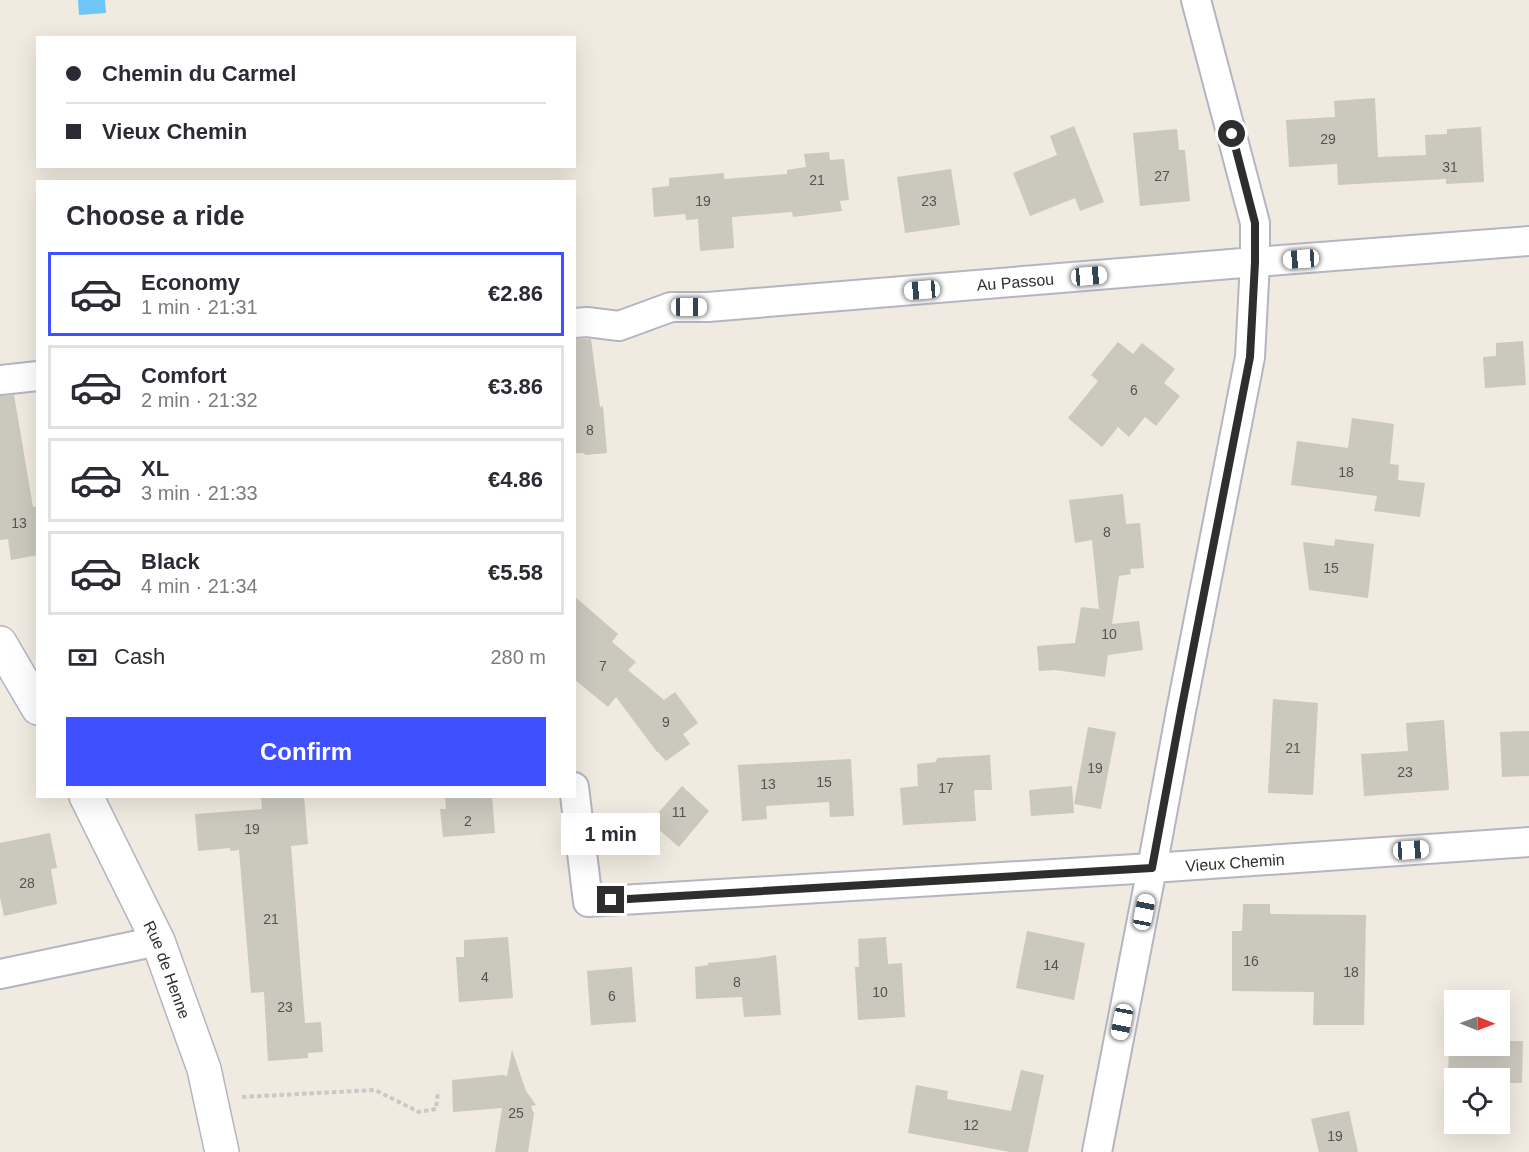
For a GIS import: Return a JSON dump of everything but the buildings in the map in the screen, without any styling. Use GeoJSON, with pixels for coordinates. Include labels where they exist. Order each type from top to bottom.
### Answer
{"type":"FeatureCollection","features":[{"type":"Feature","properties":{"kind":"street"},"geometry":{"type":"LineString","coordinates":[[1097,1152],[1250,357],[1255,223],[1196,0]]}},
{"type":"Feature","properties":{"kind":"street","name":"Au Passou"},"geometry":{"type":"LineString","coordinates":[[576,323],[619,326],[671,307],[708,307],[1529,241]]}},
{"type":"Feature","properties":{"kind":"street"},"geometry":{"type":"LineString","coordinates":[[0,380],[36,376]]}},
{"type":"Feature","properties":{"kind":"street"},"geometry":{"type":"LineString","coordinates":[[0,643],[36,705]]}},
{"type":"Feature","properties":{"kind":"street","name":"Rue de Henne"},"geometry":{"type":"LineString","coordinates":[[87,798],[158,941],[204,1069],[222,1152]]}},
{"type":"Feature","properties":{"kind":"street","name":"Vieux Chemin"},"geometry":{"type":"LineString","coordinates":[[575,798],[588,902],[1152,868],[1529,842]]}},
{"type":"Feature","properties":{"kind":"street"},"geometry":{"type":"LineString","coordinates":[[0,974],[158,941]]}},
{"type":"Feature","properties":{"kind":"path"},"geometry":{"type":"LineString","coordinates":[[211,1100],[375,1090],[419,1112],[436,1109],[438,1091]]}},
{"type":"Feature","properties":{"kind":"water"},"geometry":{"type":"Polygon","coordinates":[[[78,0],[105,0],[106,13],[79,15],[78,0]]]}},
{"type":"Feature","properties":{"kind":"route"},"geometry":{"type":"LineString","coordinates":[[611,900],[1152,868],[1250,357],[1255,223],[1232,134]]}}]}
